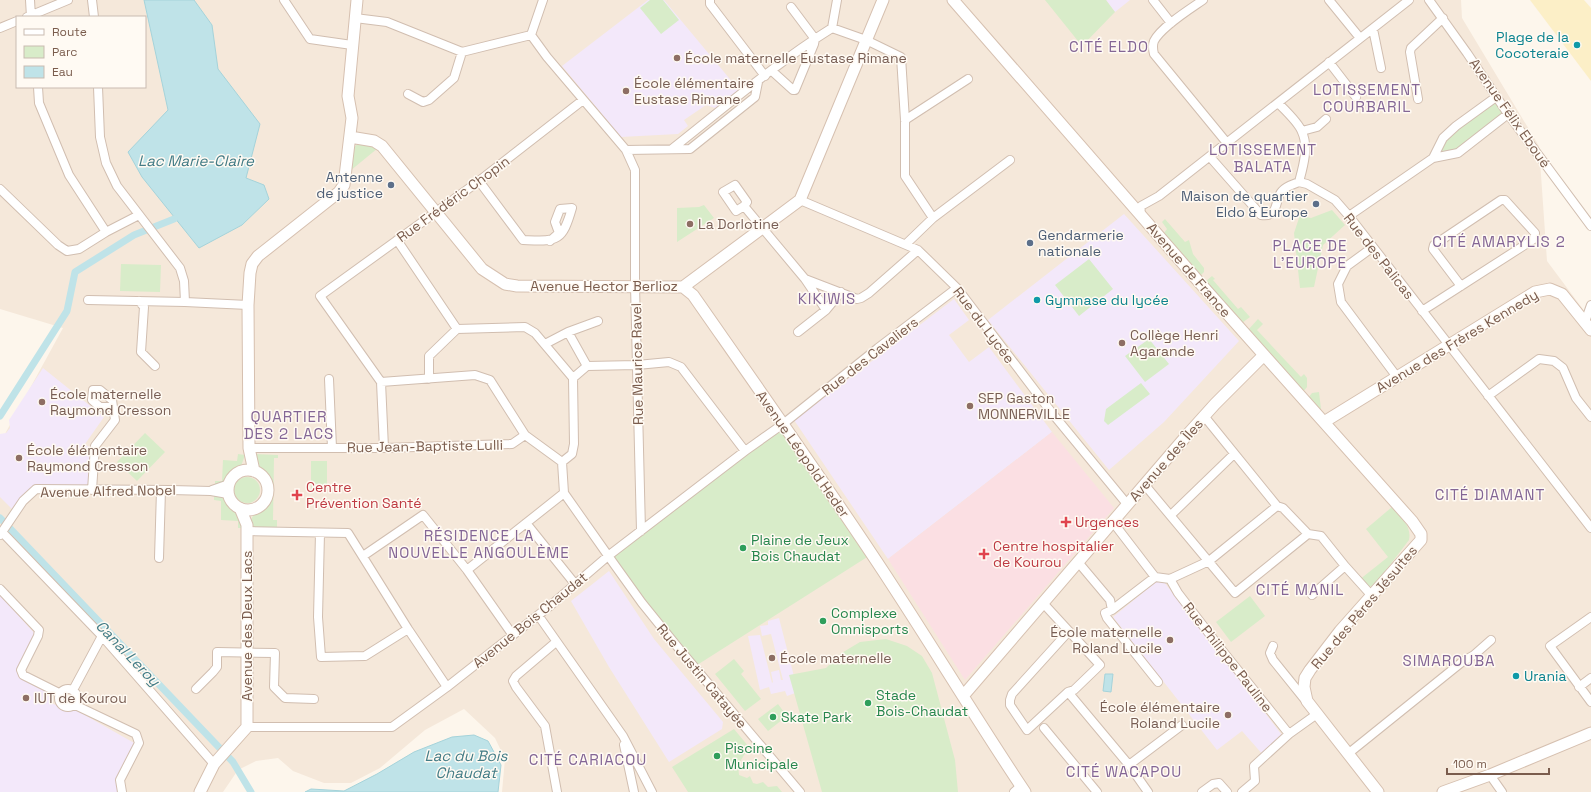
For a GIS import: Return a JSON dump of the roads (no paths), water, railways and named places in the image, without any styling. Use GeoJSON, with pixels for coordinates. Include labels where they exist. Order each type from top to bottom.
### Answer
{"type":"FeatureCollection","features":[{"type":"Feature","properties":{"kind":"street"},"geometry":{"type":"LineString","coordinates":[[30,0],[29,16],[68,0]]}},
{"type":"Feature","properties":{"kind":"street"},"geometry":{"type":"LineString","coordinates":[[92,0],[94,16]]}},
{"type":"Feature","properties":{"kind":"street"},"geometry":{"type":"LineString","coordinates":[[284,0],[310,39],[352,45]]}},
{"type":"Feature","properties":{"kind":"street"},"geometry":{"type":"LineString","coordinates":[[249,471],[248,305],[252,264],[258,256],[339,192],[344,185],[352,118],[348,96],[357,0]]}},
{"type":"Feature","properties":{"kind":"street"},"geometry":{"type":"LineString","coordinates":[[355,18],[387,22],[462,52],[531,35],[543,0]]}},
{"type":"Feature","properties":{"kind":"street"},"geometry":{"type":"LineString","coordinates":[[710,0],[710,4],[768,74],[793,90],[795,90],[815,39]]}},
{"type":"Feature","properties":{"kind":"street"},"geometry":{"type":"LineString","coordinates":[[626,150],[672,149],[768,74],[832,28],[837,0]]}},
{"type":"Feature","properties":{"kind":"street"},"geometry":{"type":"LineString","coordinates":[[800,200],[883,0]]}},
{"type":"Feature","properties":{"kind":"street","name":"Avenue de France"},"geometry":{"type":"LineString","coordinates":[[953,0],[1138,209],[1264,355],[1412,521],[1421,534],[1421,540]]}},
{"type":"Feature","properties":{"kind":"street"},"geometry":{"type":"LineString","coordinates":[[1153,0],[1171,23]]}},
{"type":"Feature","properties":{"kind":"street"},"geometry":{"type":"LineString","coordinates":[[1203,0],[1171,23],[1153,42],[1154,54],[1227,143]]}},
{"type":"Feature","properties":{"kind":"street"},"geometry":{"type":"LineString","coordinates":[[1329,0],[1360,38]]}},
{"type":"Feature","properties":{"kind":"street"},"geometry":{"type":"LineString","coordinates":[[1138,209],[1159,196],[1210,157],[1409,0]]}},
{"type":"Feature","properties":{"kind":"street","name":"Avenue Félix Eboué"},"geometry":{"type":"LineString","coordinates":[[1429,0],[1443,18],[1508,114],[1591,226]]}},
{"type":"Feature","properties":{"kind":"street"},"geometry":{"type":"LineString","coordinates":[[791,7],[815,39]]}},
{"type":"Feature","properties":{"kind":"street"},"geometry":{"type":"LineString","coordinates":[[1418,99],[1410,52],[1411,48],[1443,18]]}},
{"type":"Feature","properties":{"kind":"street"},"geometry":{"type":"LineString","coordinates":[[0,28],[16,21]]}},
{"type":"Feature","properties":{"kind":"street"},"geometry":{"type":"LineString","coordinates":[[832,28],[866,40],[901,58],[905,176],[933,218]]}},
{"type":"Feature","properties":{"kind":"street"},"geometry":{"type":"LineString","coordinates":[[1373,28],[1381,68]]}},
{"type":"Feature","properties":{"kind":"street","name":"Rue Maurice Ravel"},"geometry":{"type":"LineString","coordinates":[[531,35],[547,57],[626,150],[635,170],[635,285],[641,531]]}},
{"type":"Feature","properties":{"kind":"street"},"geometry":{"type":"LineString","coordinates":[[408,94],[423,102],[429,100],[454,78],[462,52]]}},
{"type":"Feature","properties":{"kind":"street"},"geometry":{"type":"LineString","coordinates":[[1329,62],[1356,96]]}},
{"type":"Feature","properties":{"kind":"street"},"geometry":{"type":"LineString","coordinates":[[904,120],[968,79]]}},
{"type":"Feature","properties":{"kind":"street"},"geometry":{"type":"LineString","coordinates":[[38,88],[39,103],[69,175],[106,232]]}},
{"type":"Feature","properties":{"kind":"street"},"geometry":{"type":"LineString","coordinates":[[98,88],[100,137],[106,163],[118,186],[180,268],[184,281],[185,302]]}},
{"type":"Feature","properties":{"kind":"street"},"geometry":{"type":"LineString","coordinates":[[1433,158],[1443,138],[1447,134],[1496,97]]}},
{"type":"Feature","properties":{"kind":"street","name":"Rue Frédéric Chopin"},"geometry":{"type":"LineString","coordinates":[[381,382],[320,296],[479,181],[583,100]]}},
{"type":"Feature","properties":{"kind":"street"},"geometry":{"type":"LineString","coordinates":[[1210,157],[1261,215],[1266,216],[1271,214],[1276,208],[1280,193],[1283,189],[1299,182],[1305,162],[1302,131],[1278,103]]}},
{"type":"Feature","properties":{"kind":"street"},"geometry":{"type":"LineString","coordinates":[[1349,216],[1433,158],[1458,153],[1508,114]]}},
{"type":"Feature","properties":{"kind":"street"},"geometry":{"type":"LineString","coordinates":[[1302,131],[1317,127],[1326,119]]}},
{"type":"Feature","properties":{"kind":"street","name":"Avenue Hector Berlioz"},"geometry":{"type":"LineString","coordinates":[[350,138],[374,141],[382,146],[482,269],[504,284],[517,286],[635,285],[683,287],[800,200]]}},
{"type":"Feature","properties":{"kind":"street"},"geometry":{"type":"LineString","coordinates":[[906,244],[933,218],[1010,160]]}},
{"type":"Feature","properties":{"kind":"street"},"geometry":{"type":"LineString","coordinates":[[479,181],[523,240],[550,241]]}},
{"type":"Feature","properties":{"kind":"street","name":"Rue des Palicas"},"geometry":{"type":"LineString","coordinates":[[1299,182],[1307,184],[1335,200],[1349,216],[1591,528]]}},
{"type":"Feature","properties":{"kind":"street"},"geometry":{"type":"LineString","coordinates":[[0,189],[58,245],[67,251],[79,249],[106,232],[139,215]]}},
{"type":"Feature","properties":{"kind":"street","name":"Rue du Lycée"},"geometry":{"type":"LineString","coordinates":[[800,200],[918,250],[957,288],[1052,413],[1127,504]]}},
{"type":"Feature","properties":{"kind":"street"},"geometry":{"type":"LineString","coordinates":[[1422,311],[1461,286],[1534,239],[1535,233],[1505,200],[1501,200],[1433,247],[1461,286]]}},
{"type":"Feature","properties":{"kind":"street"},"geometry":{"type":"LineString","coordinates":[[744,206],[805,279],[826,310]]}},
{"type":"Feature","properties":{"kind":"street"},"geometry":{"type":"LineString","coordinates":[[397,240],[457,329]]}},
{"type":"Feature","properties":{"kind":"street"},"geometry":{"type":"LineString","coordinates":[[1373,247],[1347,266],[1338,284],[1341,302],[1397,377]]}},
{"type":"Feature","properties":{"kind":"street"},"geometry":{"type":"LineString","coordinates":[[805,279],[857,299],[861,298],[869,293],[918,250]]}},
{"type":"Feature","properties":{"kind":"street","name":"Avenue Léopold Heder"},"geometry":{"type":"LineString","coordinates":[[683,287],[693,295],[872,554],[963,696],[1020,790]]}},
{"type":"Feature","properties":{"kind":"street","name":"Rue des Cavaliers"},"geometry":{"type":"LineString","coordinates":[[783,424],[878,348],[957,288]]}},
{"type":"Feature","properties":{"kind":"street","name":"Avenue des Frères Kennedy"},"geometry":{"type":"LineString","coordinates":[[1324,422],[1448,344],[1535,292],[1550,289],[1562,294],[1588,326]]}},
{"type":"Feature","properties":{"kind":"street"},"geometry":{"type":"LineString","coordinates":[[798,332],[826,310],[841,292]]}},
{"type":"Feature","properties":{"kind":"street"},"geometry":{"type":"LineString","coordinates":[[88,300],[248,305]]}},
{"type":"Feature","properties":{"kind":"street"},"geometry":{"type":"LineString","coordinates":[[140,301],[144,307],[141,352],[155,366]]}},
{"type":"Feature","properties":{"kind":"street"},"geometry":{"type":"LineString","coordinates":[[1588,326],[1591,305]]}},
{"type":"Feature","properties":{"kind":"street"},"geometry":{"type":"LineString","coordinates":[[545,344],[568,332],[598,321]]}},
{"type":"Feature","properties":{"kind":"street"},"geometry":{"type":"LineString","coordinates":[[429,379],[429,356],[457,329],[525,327],[535,332],[573,378],[574,444],[572,454],[562,462]]}},
{"type":"Feature","properties":{"kind":"street"},"geometry":{"type":"LineString","coordinates":[[568,332],[587,366]]}},
{"type":"Feature","properties":{"kind":"street","name":"Avenue des Îles"},"geometry":{"type":"LineString","coordinates":[[963,696],[1005,645],[1204,416],[1264,355]]}},
{"type":"Feature","properties":{"kind":"street"},"geometry":{"type":"LineString","coordinates":[[1488,396],[1539,359],[1554,361],[1564,368],[1576,398],[1591,417]]}},
{"type":"Feature","properties":{"kind":"street"},"geometry":{"type":"LineString","coordinates":[[573,378],[587,366],[637,365],[669,362],[681,367],[745,451]]}},
{"type":"Feature","properties":{"kind":"street"},"geometry":{"type":"LineString","coordinates":[[384,448],[381,382],[475,375],[490,380],[525,435],[562,462]]}},
{"type":"Feature","properties":{"kind":"street"},"geometry":{"type":"LineString","coordinates":[[329,379],[332,448]]}},
{"type":"Feature","properties":{"kind":"street"},"geometry":{"type":"LineString","coordinates":[[92,490],[95,446],[115,420],[113,407]]}},
{"type":"Feature","properties":{"kind":"street"},"geometry":{"type":"LineString","coordinates":[[1204,416],[1277,506],[1283,508],[1308,534],[1321,536],[1372,596]]}},
{"type":"Feature","properties":{"kind":"street","name":"Avenue Bois Chaudat"},"geometry":{"type":"LineString","coordinates":[[247,728],[392,727],[447,687],[512,634],[538,615],[608,556],[745,451],[783,424]]}},
{"type":"Feature","properties":{"kind":"street","name":"Rue Jean-Baptiste Lulli"},"geometry":{"type":"LineString","coordinates":[[249,448],[384,448],[512,444],[525,435]]}},
{"type":"Feature","properties":{"kind":"street"},"geometry":{"type":"LineString","coordinates":[[1171,515],[1234,454]]}},
{"type":"Feature","properties":{"kind":"street"},"geometry":{"type":"LineString","coordinates":[[467,570],[564,493],[562,462]]}},
{"type":"Feature","properties":{"kind":"street"},"geometry":{"type":"LineString","coordinates":[[249,471],[264,478],[268,490],[264,502],[254,509],[247,510],[240,508],[231,500],[229,489],[234,475],[249,471]]}},
{"type":"Feature","properties":{"kind":"street"},"geometry":{"type":"LineString","coordinates":[[1144,484],[1235,593],[1308,534]]}},
{"type":"Feature","properties":{"kind":"street","name":"Avenue Alfred Nobel"},"geometry":{"type":"LineString","coordinates":[[1,534],[11,516],[23,501],[36,489],[211,491],[229,489]]}},
{"type":"Feature","properties":{"kind":"street"},"geometry":{"type":"LineString","coordinates":[[159,558],[161,490]]}},
{"type":"Feature","properties":{"kind":"street","name":"Rue Justin Catayée"},"geometry":{"type":"LineString","coordinates":[[564,493],[642,603],[800,792]]}},
{"type":"Feature","properties":{"kind":"street"},"geometry":{"type":"LineString","coordinates":[[1112,521],[1155,577],[1170,579],[1208,561],[1277,506]]}},
{"type":"Feature","properties":{"kind":"street","name":"Avenue des Deux Lacs"},"geometry":{"type":"LineString","coordinates":[[240,508],[247,528],[247,728]]}},
{"type":"Feature","properties":{"kind":"street","name":"Avenue des Deux Lacs"},"geometry":{"type":"LineString","coordinates":[[247,528],[254,509]]}},
{"type":"Feature","properties":{"kind":"street"},"geometry":{"type":"LineString","coordinates":[[363,556],[423,514],[467,570],[512,634]]}},
{"type":"Feature","properties":{"kind":"street"},"geometry":{"type":"LineString","coordinates":[[526,523],[575,584]]}},
{"type":"Feature","properties":{"kind":"street"},"geometry":{"type":"LineString","coordinates":[[247,528],[320,533],[348,533],[408,629],[447,687]]}},
{"type":"Feature","properties":{"kind":"street"},"geometry":{"type":"LineString","coordinates":[[320,533],[318,617],[321,657],[365,656],[408,629]]}},
{"type":"Feature","properties":{"kind":"street"},"geometry":{"type":"LineString","coordinates":[[1,534],[102,636],[214,764]]}},
{"type":"Feature","properties":{"kind":"street","name":"Rue des Pères Jésuites"},"geometry":{"type":"LineString","coordinates":[[1306,701],[1304,687],[1305,678],[1310,670],[1328,646],[1421,540]]}},
{"type":"Feature","properties":{"kind":"street"},"geometry":{"type":"LineString","coordinates":[[1078,562],[1110,600],[1112,610]]}},
{"type":"Feature","properties":{"kind":"street"},"geometry":{"type":"LineString","coordinates":[[1312,595],[1345,566]]}},
{"type":"Feature","properties":{"kind":"street"},"geometry":{"type":"LineString","coordinates":[[1155,577],[1112,610],[1105,613],[1158,682]]}},
{"type":"Feature","properties":{"kind":"street","name":"Rue Philippe Pauline"},"geometry":{"type":"LineString","coordinates":[[1170,579],[1178,593],[1217,644],[1289,734]]}},
{"type":"Feature","properties":{"kind":"street"},"geometry":{"type":"LineString","coordinates":[[0,589],[39,630],[38,636],[21,670],[23,676],[61,694]]}},
{"type":"Feature","properties":{"kind":"street"},"geometry":{"type":"LineString","coordinates":[[1043,603],[1069,631],[1100,665],[1074,690],[1068,692],[1027,730],[1010,705],[1012,694],[1069,631]]}},
{"type":"Feature","properties":{"kind":"street"},"geometry":{"type":"LineString","coordinates":[[538,615],[623,736],[652,792]]}},
{"type":"Feature","properties":{"kind":"street"},"geometry":{"type":"LineString","coordinates":[[1591,617],[1550,646],[1591,702]]}},
{"type":"Feature","properties":{"kind":"street"},"geometry":{"type":"LineString","coordinates":[[73,690],[102,636]]}},
{"type":"Feature","properties":{"kind":"street"},"geometry":{"type":"LineString","coordinates":[[1348,753],[1450,671],[1474,655],[1491,640]]}},
{"type":"Feature","properties":{"kind":"street"},"geometry":{"type":"LineString","coordinates":[[556,642],[516,676],[513,681],[545,726],[557,792]]}},
{"type":"Feature","properties":{"kind":"street"},"geometry":{"type":"LineString","coordinates":[[1272,646],[1270,653],[1274,660],[1378,792]]}},
{"type":"Feature","properties":{"kind":"street"},"geometry":{"type":"LineString","coordinates":[[196,689],[217,667],[217,652],[275,654],[274,687],[285,698],[314,699]]}},
{"type":"Feature","properties":{"kind":"street"},"geometry":{"type":"LineString","coordinates":[[1579,687],[1591,678]]}},
{"type":"Feature","properties":{"kind":"street"},"geometry":{"type":"LineString","coordinates":[[66,690],[73,690],[77,698],[75,704],[70,707],[62,705],[59,698],[61,694],[66,690]]}},
{"type":"Feature","properties":{"kind":"street"},"geometry":{"type":"LineString","coordinates":[[1068,692],[1129,765],[1148,792]]}},
{"type":"Feature","properties":{"kind":"street"},"geometry":{"type":"LineString","coordinates":[[75,704],[136,734],[139,743],[120,780],[122,792]]}},
{"type":"Feature","properties":{"kind":"street"},"geometry":{"type":"LineString","coordinates":[[1242,792],[1255,781],[1254,766],[1289,734],[1317,714]]}},
{"type":"Feature","properties":{"kind":"street"},"geometry":{"type":"LineString","coordinates":[[1129,765],[1182,724]]}},
{"type":"Feature","properties":{"kind":"street"},"geometry":{"type":"LineString","coordinates":[[200,792],[214,764],[247,728]]}},
{"type":"Feature","properties":{"kind":"street"},"geometry":{"type":"LineString","coordinates":[[1044,728],[1097,792]]}},
{"type":"Feature","properties":{"kind":"street"},"geometry":{"type":"LineString","coordinates":[[623,736],[634,792]]}},
{"type":"Feature","properties":{"kind":"street"},"geometry":{"type":"LineString","coordinates":[[1443,792],[1590,736]]}},
{"type":"Feature","properties":{"kind":"street"},"geometry":{"type":"LineString","coordinates":[[1490,775],[1502,792]]}},
{"type":"Feature","properties":{"kind":"street"},"geometry":{"type":"LineString","coordinates":[[1202,792],[1213,784],[1218,783],[1227,792]]}},
{"type":"Feature","properties":{"kind":"water","name":"Lac Marie-Claire"},"geometry":{"type":"Polygon","coordinates":[[[144,0],[194,0],[212,25],[218,69],[260,124],[246,178],[264,185],[269,199],[242,225],[199,248],[142,177],[128,152],[168,110],[144,0]]]}},
{"type":"Feature","properties":{"kind":"water"},"geometry":{"type":"Polygon","coordinates":[[[1105,674],[1113,674],[1111,692],[1103,691],[1105,674]]]}},
{"type":"Feature","properties":{"kind":"water","name":"Lac du Bois Chaudat"},"geometry":{"type":"Polygon","coordinates":[[[474,735],[488,741],[501,765],[498,792],[305,792],[311,789],[344,791],[377,774],[414,752],[452,737],[474,735]]]}},
{"type":"Feature","properties":{"kind":"waterway","name":"Canal Leroy"},"geometry":{"type":"LineString","coordinates":[[0,416],[67,311],[75,272],[134,235],[174,219]]}},
{"type":"Feature","properties":{"kind":"waterway","name":"Canal Leroy"},"geometry":{"type":"LineString","coordinates":[[0,518],[233,762],[251,792]]}},
{"type":"Feature","properties":{"kind":"place","name":"Plage de la Cocoteraie"},"geometry":{"type":"Point","coordinates":[1577,45]}},
{"type":"Feature","properties":{"kind":"place","name":"École maternelle Eustase Rimane"},"geometry":{"type":"Point","coordinates":[677,58]}},
{"type":"Feature","properties":{"kind":"place","name":"École élémentaire Eustase Rimane"},"geometry":{"type":"Point","coordinates":[626,91]}},
{"type":"Feature","properties":{"kind":"place","name":"Antenne de justice"},"geometry":{"type":"Point","coordinates":[391,185]}},
{"type":"Feature","properties":{"kind":"place","name":"Maison de quartier Eldo & Europe"},"geometry":{"type":"Point","coordinates":[1316,204]}},
{"type":"Feature","properties":{"kind":"place","name":"La Dorlotine"},"geometry":{"type":"Point","coordinates":[690,224]}},
{"type":"Feature","properties":{"kind":"place","name":"Gendarmerie nationale"},"geometry":{"type":"Point","coordinates":[1030,243]}},
{"type":"Feature","properties":{"kind":"place","name":"Gymnase du lycée"},"geometry":{"type":"Point","coordinates":[1037,300]}},
{"type":"Feature","properties":{"kind":"place","name":"Collège Henri Agarande"},"geometry":{"type":"Point","coordinates":[1122,343]}},
{"type":"Feature","properties":{"kind":"place","name":"École maternelle Raymond Cresson"},"geometry":{"type":"Point","coordinates":[42,402]}},
{"type":"Feature","properties":{"kind":"place","name":"SEP Gaston MONNERVILLE"},"geometry":{"type":"Point","coordinates":[970,406]}},
{"type":"Feature","properties":{"kind":"place","name":"École élémentaire Raymond Cresson"},"geometry":{"type":"Point","coordinates":[19,458]}},
{"type":"Feature","properties":{"kind":"place","name":"Centre Prévention Santé"},"geometry":{"type":"Point","coordinates":[297,495]}},
{"type":"Feature","properties":{"kind":"place","name":"Urgences"},"geometry":{"type":"Point","coordinates":[1066,522]}},
{"type":"Feature","properties":{"kind":"place","name":"Plaine de Jeux Bois Chaudat"},"geometry":{"type":"Point","coordinates":[743,548]}},
{"type":"Feature","properties":{"kind":"place","name":"Centre hospitalier de Kourou"},"geometry":{"type":"Point","coordinates":[984,554]}},
{"type":"Feature","properties":{"kind":"place","name":"Complexe Omnisports"},"geometry":{"type":"Point","coordinates":[823,621]}},
{"type":"Feature","properties":{"kind":"place","name":"École maternelle Roland Lucile"},"geometry":{"type":"Point","coordinates":[1170,640]}},
{"type":"Feature","properties":{"kind":"place","name":"École maternelle"},"geometry":{"type":"Point","coordinates":[772,658]}},
{"type":"Feature","properties":{"kind":"place","name":"Urania"},"geometry":{"type":"Point","coordinates":[1516,676]}},
{"type":"Feature","properties":{"kind":"place","name":"IUT de Kourou"},"geometry":{"type":"Point","coordinates":[26,698]}},
{"type":"Feature","properties":{"kind":"place","name":"Stade Bois-Chaudat"},"geometry":{"type":"Point","coordinates":[868,703]}},
{"type":"Feature","properties":{"kind":"place","name":"École élémentaire Roland Lucile"},"geometry":{"type":"Point","coordinates":[1228,715]}},
{"type":"Feature","properties":{"kind":"place","name":"Skate Park"},"geometry":{"type":"Point","coordinates":[773,717]}},
{"type":"Feature","properties":{"kind":"place","name":"Piscine Municipale"},"geometry":{"type":"Point","coordinates":[717,756]}},
{"type":"Feature","properties":{"kind":"district","name":"CITÉ ELDO"},"geometry":{"type":"Point","coordinates":[1109,46]}},
{"type":"Feature","properties":{"kind":"district","name":"LOTISSEMENT COURBARIL"},"geometry":{"type":"Point","coordinates":[1367,98]}},
{"type":"Feature","properties":{"kind":"district","name":"LOTISSEMENT BALATA"},"geometry":{"type":"Point","coordinates":[1263,158]}},
{"type":"Feature","properties":{"kind":"district","name":"CITÉ AMARYLIS 2"},"geometry":{"type":"Point","coordinates":[1499,241]}},
{"type":"Feature","properties":{"kind":"district","name":"PLACE DE L'EUROPE"},"geometry":{"type":"Point","coordinates":[1310,254]}},
{"type":"Feature","properties":{"kind":"district","name":"KIKIWIS"},"geometry":{"type":"Point","coordinates":[827,298]}},
{"type":"Feature","properties":{"kind":"district","name":"QUARTIER DES 2 LACS"},"geometry":{"type":"Point","coordinates":[289,424]}},
{"type":"Feature","properties":{"kind":"district","name":"CITÉ DIAMANT"},"geometry":{"type":"Point","coordinates":[1490,494]}},
{"type":"Feature","properties":{"kind":"district","name":"RÉSIDENCE LA NOUVELLE ANGOULÈME"},"geometry":{"type":"Point","coordinates":[479,544]}},
{"type":"Feature","properties":{"kind":"district","name":"CITÉ MANIL"},"geometry":{"type":"Point","coordinates":[1300,589]}},
{"type":"Feature","properties":{"kind":"district","name":"SIMAROUBA"},"geometry":{"type":"Point","coordinates":[1449,660]}},
{"type":"Feature","properties":{"kind":"district","name":"CITÉ CARIACOU"},"geometry":{"type":"Point","coordinates":[588,759]}},
{"type":"Feature","properties":{"kind":"district","name":"CITÉ WACAPOU"},"geometry":{"type":"Point","coordinates":[1124,771]}}]}
